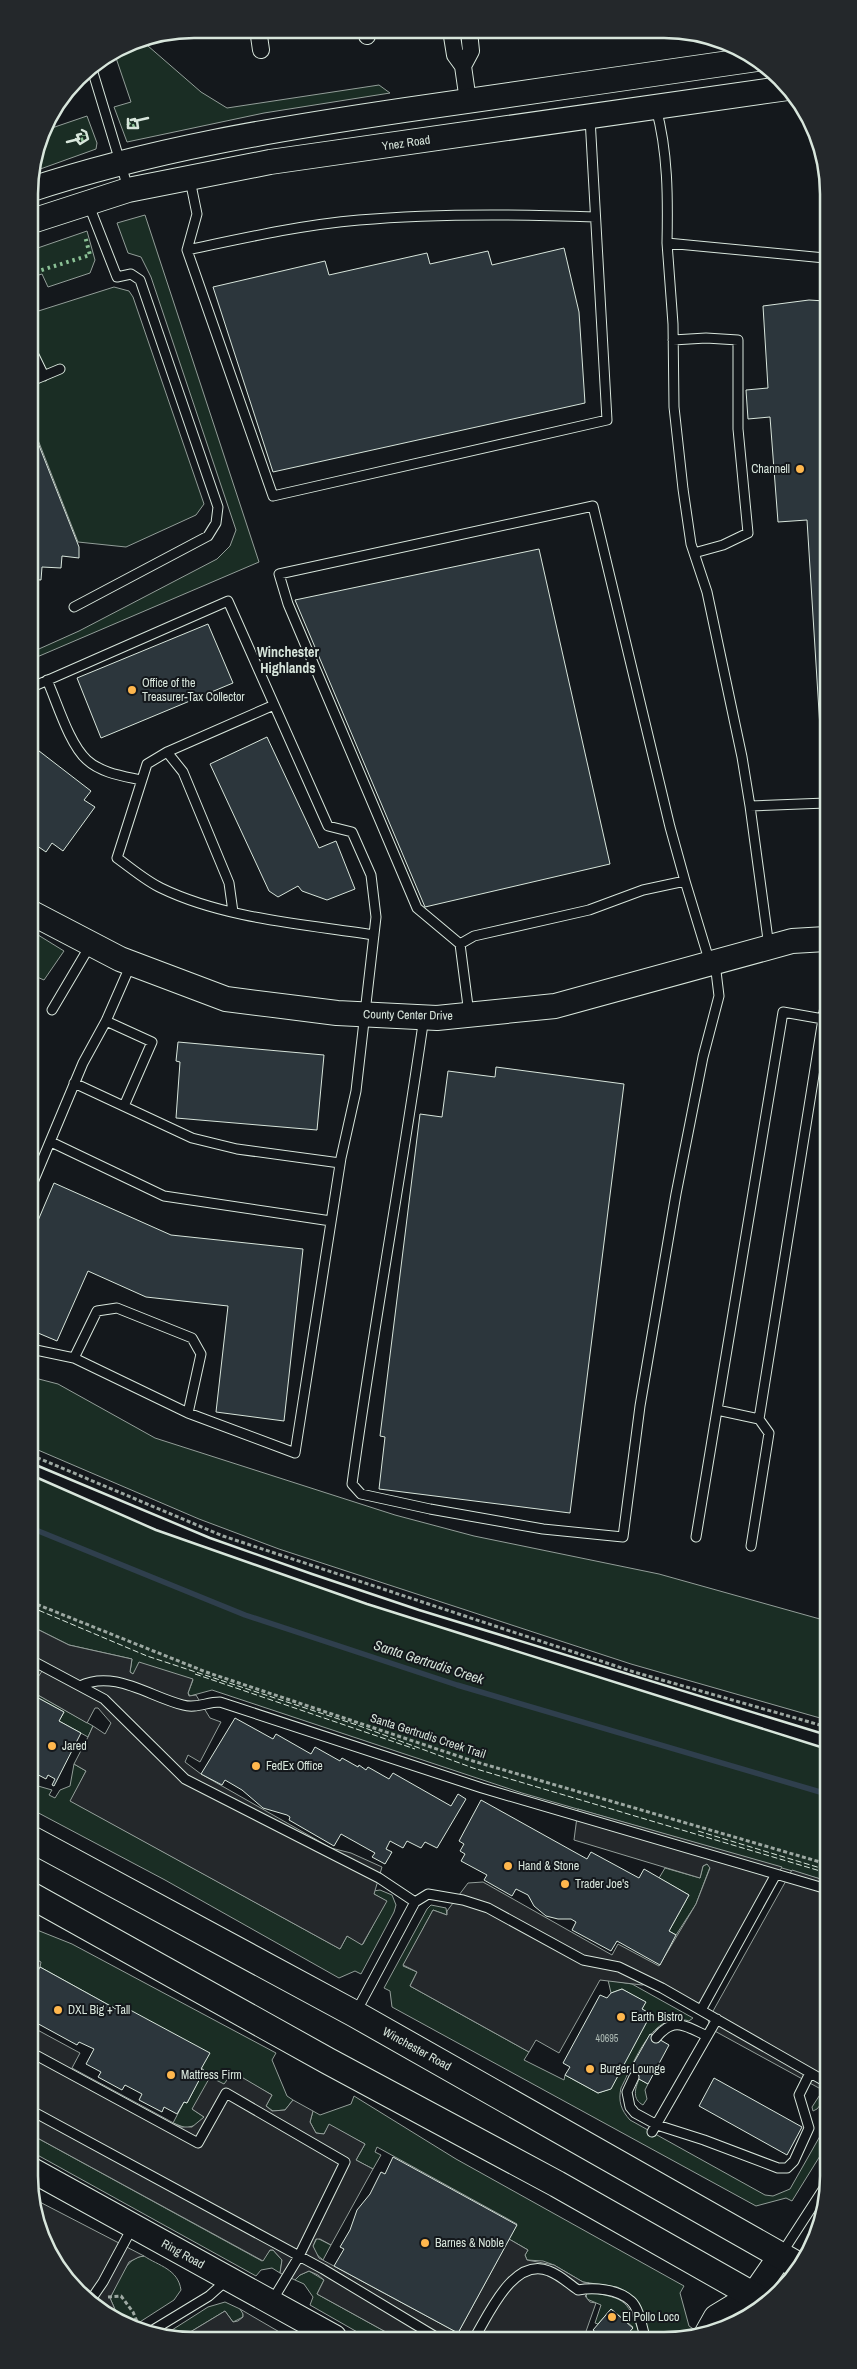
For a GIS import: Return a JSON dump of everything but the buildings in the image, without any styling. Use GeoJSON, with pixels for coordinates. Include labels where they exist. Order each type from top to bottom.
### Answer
{"type":"FeatureCollection","features":[{"type":"Feature","properties":{"kind":"main road"},"geometry":{"type":"LineString","coordinates":[[38,187],[119,163],[178,148],[270,130],[746,62]]}},
{"type":"Feature","properties":{"kind":"main road","name":"Ynez Road"},"geometry":{"type":"LineString","coordinates":[[38,219],[128,190],[270,162],[779,89]]}},
{"type":"Feature","properties":{"kind":"main road"},"geometry":{"type":"LineString","coordinates":[[369,149],[383,134],[460,121],[468,101]]}},
{"type":"Feature","properties":{"kind":"main road","name":"County Center Drive"},"geometry":{"type":"LineString","coordinates":[[38,916],[131,964],[226,999],[364,1014],[424,1017],[555,1006],[792,941],[820,939]]}},
{"type":"Feature","properties":{"kind":"main road","name":"Winchester Road"},"geometry":{"type":"LineString","coordinates":[[38,1842],[355,2014],[790,2260]]}},
{"type":"Feature","properties":{"kind":"main road"},"geometry":{"type":"LineString","coordinates":[[38,1899],[755,2302]]}},
{"type":"Feature","properties":{"kind":"main road","name":"Ring Road"},"geometry":{"type":"LineString","coordinates":[[38,2173],[325,2332]]}},
{"type":"Feature","properties":{"kind":"main road"},"geometry":{"type":"LineString","coordinates":[[763,2295],[790,2260]]}},
{"type":"Feature","properties":{"kind":"main road"},"geometry":{"type":"LineString","coordinates":[[712,2323],[716,2317],[749,2306]]}},
{"type":"Feature","properties":{"kind":"street"},"geometry":{"type":"LineString","coordinates":[[259,38],[261,50]]}},
{"type":"Feature","properties":{"kind":"street"},"geometry":{"type":"LineString","coordinates":[[452,38],[455,55],[463,66],[468,101]]}},
{"type":"Feature","properties":{"kind":"street"},"geometry":{"type":"LineString","coordinates":[[463,66],[471,51],[470,38]]}},
{"type":"Feature","properties":{"kind":"lane"},"geometry":{"type":"LineString","coordinates":[[93,74],[128,190]]}},
{"type":"Feature","properties":{"kind":"lane"},"geometry":{"type":"LineString","coordinates":[[656,108],[664,137],[668,200],[667,243],[673,340],[674,407],[683,489],[694,553],[707,592],[742,757],[769,947]]}},
{"type":"Feature","properties":{"kind":"lane"},"geometry":{"type":"LineString","coordinates":[[190,178],[198,214],[187,250],[273,496],[607,420],[594,216],[590,117]]}},
{"type":"Feature","properties":{"kind":"lane"},"geometry":{"type":"LineString","coordinates":[[74,606],[208,536],[216,523],[218,508],[140,280],[131,274],[117,277],[88,203]]}},
{"type":"Feature","properties":{"kind":"lane"},"geometry":{"type":"LineString","coordinates":[[187,250],[279,230],[358,220],[476,213],[594,216]]}},
{"type":"Feature","properties":{"kind":"lane"},"geometry":{"type":"LineString","coordinates":[[667,243],[820,258]]}},
{"type":"Feature","properties":{"kind":"lane"},"geometry":{"type":"LineString","coordinates":[[673,340],[706,338],[738,340],[738,430],[748,533],[723,545],[694,553]]}},
{"type":"Feature","properties":{"kind":"lane"},"geometry":{"type":"LineString","coordinates":[[38,364],[44,376]]}},
{"type":"Feature","properties":{"kind":"lane"},"geometry":{"type":"LineString","coordinates":[[38,378],[60,369]]}},
{"type":"Feature","properties":{"kind":"lane"},"geometry":{"type":"LineString","coordinates":[[424,1017],[410,1115],[367,1373],[352,1484],[361,1494],[430,1509],[543,1529],[623,1537],[640,1406],[676,1194],[703,1057],[719,996],[712,963],[670,827],[592,506],[279,574],[288,604],[417,908],[460,944],[469,1014]]}},
{"type":"Feature","properties":{"kind":"lane"},"geometry":{"type":"LineString","coordinates":[[38,684],[228,601],[328,826],[352,832],[371,875],[376,917],[356,1091],[340,1163],[295,1453],[188,1413],[74,1358],[38,1351]]}},
{"type":"Feature","properties":{"kind":"lane"},"geometry":{"type":"LineString","coordinates":[[47,680],[74,742],[86,760],[104,771],[141,780]]}},
{"type":"Feature","properties":{"kind":"lane"},"geometry":{"type":"LineString","coordinates":[[274,705],[167,752],[147,764],[117,858],[160,888],[200,904],[233,912],[374,934]]}},
{"type":"Feature","properties":{"kind":"lane"},"geometry":{"type":"LineString","coordinates":[[167,752],[183,772],[229,883],[233,912]]}},
{"type":"Feature","properties":{"kind":"lane"},"geometry":{"type":"LineString","coordinates":[[750,806],[820,803]]}},
{"type":"Feature","properties":{"kind":"lane"},"geometry":{"type":"LineString","coordinates":[[460,944],[474,936],[589,910],[643,890],[686,881]]}},
{"type":"Feature","properties":{"kind":"lane"},"geometry":{"type":"LineString","coordinates":[[52,1010],[91,944]]}},
{"type":"Feature","properties":{"kind":"lane"},"geometry":{"type":"LineString","coordinates":[[38,1170],[83,1063],[106,1021],[131,964]]}},
{"type":"Feature","properties":{"kind":"lane"},"geometry":{"type":"LineString","coordinates":[[696,1537],[783,1012],[820,1018]]}},
{"type":"Feature","properties":{"kind":"lane"},"geometry":{"type":"LineString","coordinates":[[106,1021],[152,1042],[124,1106]]}},
{"type":"Feature","properties":{"kind":"lane"},"geometry":{"type":"LineString","coordinates":[[759,1419],[820,1040]]}},
{"type":"Feature","properties":{"kind":"lane"},"geometry":{"type":"LineString","coordinates":[[74,1083],[192,1138],[237,1149],[340,1163]]}},
{"type":"Feature","properties":{"kind":"lane"},"geometry":{"type":"LineString","coordinates":[[51,1142],[164,1196],[332,1221]]}},
{"type":"Feature","properties":{"kind":"lane"},"geometry":{"type":"LineString","coordinates":[[74,1358],[97,1311],[117,1308],[192,1338],[201,1354],[188,1413]]}},
{"type":"Feature","properties":{"kind":"lane"},"geometry":{"type":"LineString","coordinates":[[717,1410],[759,1419],[769,1433],[751,1546]]}},
{"type":"Feature","properties":{"kind":"lane"},"geometry":{"type":"LineString","coordinates":[[38,1664],[104,1699],[185,1779],[379,1878],[415,1902]]}},
{"type":"Feature","properties":{"kind":"lane"},"geometry":{"type":"LineString","coordinates":[[80,1686],[89,1681],[130,1684],[182,1705],[196,1708],[210,1702],[220,1702],[482,1788],[775,1876],[819,1887]]}},
{"type":"Feature","properties":{"kind":"lane"},"geometry":{"type":"LineString","coordinates":[[701,2010],[775,1876]]}},
{"type":"Feature","properties":{"kind":"lane"},"geometry":{"type":"LineString","coordinates":[[355,2014],[415,1902],[428,1894],[463,1900],[488,1908],[565,1952],[583,1960],[619,1967],[662,1988],[819,2077]]}},
{"type":"Feature","properties":{"kind":"lane"},"geometry":{"type":"LineString","coordinates":[[654,2129],[716,2019]]}},
{"type":"Feature","properties":{"kind":"lane"},"geometry":{"type":"LineString","coordinates":[[656,2038],[667,2026],[682,2024],[707,2036]]}},
{"type":"Feature","properties":{"kind":"lane"},"geometry":{"type":"LineString","coordinates":[[772,2063],[777,2054]]}},
{"type":"Feature","properties":{"kind":"lane"},"geometry":{"type":"LineString","coordinates":[[38,2056],[198,2143],[226,2092],[345,2162],[298,2258],[271,2303]]}},
{"type":"Feature","properties":{"kind":"lane"},"geometry":{"type":"LineString","coordinates":[[634,2076],[626,2092],[630,2107],[654,2129],[704,2140],[778,2168],[787,2168],[794,2160],[809,2128],[800,2095],[810,2073]]}},
{"type":"Feature","properties":{"kind":"lane"},"geometry":{"type":"LineString","coordinates":[[38,2114],[298,2258],[322,2269],[428,2332]]}},
{"type":"Feature","properties":{"kind":"lane"},"geometry":{"type":"LineString","coordinates":[[790,2260],[816,2207]]}},
{"type":"Feature","properties":{"kind":"lane"},"geometry":{"type":"LineString","coordinates":[[94,2295],[103,2282],[132,2226]]}},
{"type":"Feature","properties":{"kind":"lane"},"geometry":{"type":"LineString","coordinates":[[478,2332],[506,2286],[518,2275],[531,2269],[548,2270],[578,2290],[589,2288],[617,2293],[632,2301],[643,2332]]}},
{"type":"Feature","properties":{"kind":"lane"},"geometry":{"type":"LineString","coordinates":[[157,2327],[209,2296],[228,2279]]}},
{"type":"Feature","properties":{"kind":"path"},"geometry":{"type":"LineString","coordinates":[[38,1458],[223,1536],[278,1555],[634,1672],[819,1725]]}},
{"type":"Feature","properties":{"kind":"path","name":"Santa Gertrudis Creek Trail"},"geometry":{"type":"LineString","coordinates":[[38,1605],[206,1672],[473,1761],[819,1861]]}},
{"type":"Feature","properties":{"kind":"path"},"geometry":{"type":"LineString","coordinates":[[105,2298],[121,2296],[133,2312],[136,2320]]}},
{"type":"Feature","properties":{"kind":"green space"},"geometry":{"type":"Polygon","coordinates":[[[147,45],[201,92],[227,108],[379,85],[390,93],[264,113],[127,142],[114,107],[131,102],[116,58],[147,45]]]}},
{"type":"Feature","properties":{"kind":"green space"},"geometry":{"type":"Polygon","coordinates":[[[87,116],[97,143],[96,149],[40,169],[43,153],[52,128],[87,116]]]}},
{"type":"Feature","properties":{"kind":"green space"},"geometry":{"type":"Polygon","coordinates":[[[145,215],[259,562],[38,657],[38,649],[79,631],[217,559],[230,546],[236,530],[151,277],[141,257],[128,253],[117,223],[145,215]]]}},
{"type":"Feature","properties":{"kind":"green space"},"geometry":{"type":"Polygon","coordinates":[[[87,231],[95,260],[90,273],[48,287],[42,274],[38,275],[38,248],[87,231]]]}},
{"type":"Feature","properties":{"kind":"green space"},"geometry":{"type":"Polygon","coordinates":[[[114,287],[129,291],[133,297],[204,504],[196,515],[126,547],[78,542],[38,440],[38,311],[114,287]]]}},
{"type":"Feature","properties":{"kind":"green space"},"geometry":{"type":"Polygon","coordinates":[[[38,935],[64,951],[44,980],[38,977],[38,935]]]}},
{"type":"Feature","properties":{"kind":"green space"},"geometry":{"type":"Polygon","coordinates":[[[38,1379],[58,1384],[155,1438],[395,1515],[474,1536],[659,1574],[819,1619],[819,1718],[631,1664],[279,1549],[199,1519],[38,1450],[38,1379]]]}},
{"type":"Feature","properties":{"kind":"green space"},"geometry":{"type":"Polygon","coordinates":[[[38,1478],[156,1530],[367,1604],[819,1747],[819,1879],[522,1793],[212,1690],[190,1696],[188,1693],[193,1680],[133,1674],[130,1672],[132,1659],[69,1645],[38,1630],[38,1478]]]}},
{"type":"Feature","properties":{"kind":"green space"},"geometry":{"type":"Polygon","coordinates":[[[38,1695],[93,1726],[88,1737],[59,1721],[64,1712],[38,1698],[38,1695]]]}},
{"type":"Feature","properties":{"kind":"green space"},"geometry":{"type":"Polygon","coordinates":[[[74,1764],[86,1771],[71,1801],[340,1949],[347,1936],[363,1944],[386,1901],[374,1894],[373,1891],[380,1890],[392,1895],[396,1905],[394,1912],[361,1974],[355,1971],[339,1978],[165,1880],[38,1813],[38,1786],[52,1790],[49,1795],[55,1798],[60,1790],[70,1786],[74,1764]]]}},
{"type":"Feature","properties":{"kind":"green space"},"geometry":{"type":"Polygon","coordinates":[[[707,1864],[710,1867],[696,1904],[676,1935],[669,1931],[689,1895],[659,1878],[665,1868],[700,1878],[703,1866],[707,1864]]]}},
{"type":"Feature","properties":{"kind":"green space"},"geometry":{"type":"Polygon","coordinates":[[[431,1905],[446,1908],[447,1915],[433,1910],[403,1966],[417,1972],[410,1986],[529,2052],[524,2060],[564,2080],[565,2075],[598,2093],[610,2089],[651,2014],[642,2009],[645,2002],[622,1989],[611,1993],[608,1980],[632,1984],[693,2018],[689,2021],[676,2019],[665,2023],[655,2030],[646,2041],[621,2088],[620,2101],[624,2113],[630,2120],[765,2195],[773,2196],[790,2189],[819,2138],[819,2157],[792,2201],[786,2198],[756,2206],[392,2007],[390,1991],[384,1988],[427,1909],[431,1905]]]}},
{"type":"Feature","properties":{"kind":"green space"},"geometry":{"type":"Polygon","coordinates":[[[38,1930],[72,1944],[276,2053],[272,2060],[287,2096],[293,2100],[285,2110],[273,2111],[266,2106],[272,2095],[233,2073],[226,2083],[192,2109],[204,2117],[196,2125],[186,2128],[173,2123],[184,2102],[187,2103],[204,2070],[119,2004],[116,2009],[40,1967],[41,1962],[38,1960],[38,1930]]]}},
{"type":"Feature","properties":{"kind":"green space"},"geometry":{"type":"Polygon","coordinates":[[[639,2079],[648,2084],[645,2090],[647,2099],[643,2105],[636,2097],[639,2079]]]}},
{"type":"Feature","properties":{"kind":"green space"},"geometry":{"type":"Polygon","coordinates":[[[354,2096],[456,2159],[684,2286],[680,2293],[689,2326],[692,2328],[648,2332],[638,2302],[627,2292],[617,2287],[583,2282],[554,2265],[543,2261],[527,2260],[525,2255],[528,2250],[509,2239],[517,2224],[377,2147],[375,2152],[381,2155],[373,2169],[356,2160],[365,2144],[329,2125],[324,2134],[316,2133],[310,2122],[313,2111],[320,2115],[351,2104],[354,2096]]]}},
{"type":"Feature","properties":{"kind":"green space"},"geometry":{"type":"Polygon","coordinates":[[[819,2096],[819,2106],[813,2111],[812,2107],[819,2096]]]}},
{"type":"Feature","properties":{"kind":"green space"},"geometry":{"type":"Polygon","coordinates":[[[38,2138],[262,2261],[270,2250],[273,2250],[282,2260],[280,2273],[272,2268],[261,2270],[256,2276],[38,2155],[38,2138]]]}},
{"type":"Feature","properties":{"kind":"green space"},"geometry":{"type":"Polygon","coordinates":[[[317,2238],[331,2245],[323,2260],[315,2253],[313,2246],[317,2238]]]}},
{"type":"Feature","properties":{"kind":"green space"},"geometry":{"type":"Polygon","coordinates":[[[144,2256],[167,2269],[176,2277],[181,2290],[174,2300],[141,2322],[116,2311],[110,2298],[119,2278],[127,2266],[137,2257],[144,2256]]]}},
{"type":"Feature","properties":{"kind":"green space"},"geometry":{"type":"Polygon","coordinates":[[[309,2271],[324,2280],[317,2294],[386,2332],[357,2332],[310,2305],[313,2297],[304,2284],[295,2280],[300,2275],[309,2271]]]}},
{"type":"Feature","properties":{"kind":"green space"},"geometry":{"type":"Polygon","coordinates":[[[589,2292],[612,2297],[624,2303],[629,2308],[639,2332],[629,2332],[633,2327],[611,2309],[598,2324],[595,2323],[601,2305],[587,2299],[586,2294],[589,2292]]]}},
{"type":"Feature","properties":{"kind":"green space"},"geometry":{"type":"Polygon","coordinates":[[[225,2302],[240,2309],[243,2317],[233,2322],[225,2311],[191,2332],[173,2329],[208,2307],[225,2302]]]}},
{"type":"Feature","properties":{"kind":"shaded area"},"geometry":{"type":"Polygon","coordinates":[[[38,1630],[69,1645],[132,1659],[130,1672],[133,1674],[139,1662],[193,1679],[188,1693],[189,1696],[196,1695],[210,1718],[221,1722],[200,1762],[188,1755],[185,1762],[201,1774],[331,1848],[351,1853],[382,1867],[374,1894],[387,1901],[362,1945],[347,1936],[340,1949],[70,1801],[86,1771],[74,1764],[93,1726],[105,1734],[111,1723],[98,1708],[95,1708],[87,1723],[38,1695],[38,1677],[44,1668],[38,1664],[38,1630]]]}},
{"type":"Feature","properties":{"kind":"shaded area"},"geometry":{"type":"Polygon","coordinates":[[[578,1809],[782,1867],[701,2010],[651,1983],[642,1985],[600,1980],[559,2053],[536,2040],[529,2052],[410,1986],[417,1972],[403,1965],[433,1910],[447,1915],[447,1911],[468,1883],[483,1882],[612,1955],[618,1944],[659,1966],[696,1904],[710,1868],[707,1864],[703,1866],[700,1878],[574,1840],[578,1809]]]}},
{"type":"Feature","properties":{"kind":"shaded area"},"geometry":{"type":"Polygon","coordinates":[[[792,1870],[819,1879],[819,2088],[711,2029],[708,2020],[792,1870]]]}},
{"type":"Feature","properties":{"kind":"shaded area"},"geometry":{"type":"Polygon","coordinates":[[[38,2030],[80,2053],[72,2068],[181,2127],[192,2127],[204,2117],[192,2109],[210,2077],[224,2084],[233,2072],[272,2095],[266,2106],[272,2111],[285,2110],[293,2100],[313,2111],[310,2122],[316,2133],[324,2134],[329,2124],[365,2144],[356,2160],[373,2169],[331,2245],[316,2239],[313,2246],[319,2258],[456,2332],[386,2332],[317,2294],[324,2280],[318,2275],[309,2271],[300,2275],[295,2280],[280,2273],[282,2260],[273,2250],[270,2250],[263,2261],[38,2138],[38,2030]]]}},
{"type":"Feature","properties":{"kind":"shaded area"},"geometry":{"type":"Polygon","coordinates":[[[40,2202],[144,2256],[129,2262],[110,2298],[116,2311],[83,2286],[64,2262],[46,2225],[40,2202]]]}},
{"type":"Feature","properties":{"kind":"shaded area"},"geometry":{"type":"Polygon","coordinates":[[[509,2239],[528,2250],[525,2255],[527,2260],[554,2265],[583,2282],[589,2283],[589,2292],[585,2296],[590,2302],[596,2303],[586,2332],[459,2332],[509,2239]]]}},
{"type":"Feature","properties":{"kind":"shaded area"},"geometry":{"type":"Polygon","coordinates":[[[240,2309],[279,2332],[191,2332],[225,2311],[233,2322],[243,2317],[240,2309]]]}},
{"type":"Feature","properties":{"kind":"waterway","name":"Santa Gertrudis Creek"},"geometry":{"type":"LineString","coordinates":[[38,1531],[245,1615],[457,1685],[819,1792]]}},
{"type":"Feature","properties":{"kind":"hedge"},"geometry":{"type":"LineString","coordinates":[[128,123],[131,127],[136,125]]}},
{"type":"Feature","properties":{"kind":"hedge"},"geometry":{"type":"LineString","coordinates":[[81,140],[84,139],[84,135]]}},
{"type":"Feature","properties":{"kind":"hedge"},"geometry":{"type":"LineString","coordinates":[[38,271],[90,255],[85,236]]}},
{"type":"Feature","properties":{"kind":"fence"},"geometry":{"type":"LineString","coordinates":[[38,1610],[147,1656],[357,1725],[473,1768],[819,1871]]}},
{"type":"Feature","properties":{"kind":"fence"},"geometry":{"type":"LineString","coordinates":[[195,1674],[415,1749]]}},
{"type":"Feature","properties":{"kind":"fence"},"geometry":{"type":"LineString","coordinates":[[698,1831],[819,1868]]}},
{"type":"Feature","properties":{"kind":"wall"},"geometry":{"type":"LineString","coordinates":[[131,120],[148,118]]}},
{"type":"Feature","properties":{"kind":"wall"},"geometry":{"type":"LineString","coordinates":[[128,119],[128,128],[138,128],[137,121]]}},
{"type":"Feature","properties":{"kind":"wall"},"geometry":{"type":"LineString","coordinates":[[76,139],[80,144],[88,139],[86,132],[82,130]]}},
{"type":"Feature","properties":{"kind":"wall"},"geometry":{"type":"LineString","coordinates":[[67,142],[79,139],[77,135],[81,134]]}},
{"type":"Feature","properties":{"kind":"wall"},"geometry":{"type":"LineString","coordinates":[[38,1466],[210,1538],[312,1574],[419,1610],[819,1733]]}},
{"type":"Feature","properties":{"kind":"wall"},"geometry":{"type":"LineString","coordinates":[[38,1478],[156,1530],[367,1604],[819,1747]]}},
{"type":"Feature","properties":{"kind":"place","name":"Channell"},"geometry":{"type":"Point","coordinates":[800,469]}},
{"type":"Feature","properties":{"kind":"place","name":"Office of the Treasurer-Tax Collector"},"geometry":{"type":"Point","coordinates":[132,690]}},
{"type":"Feature","properties":{"kind":"place","name":"Jared"},"geometry":{"type":"Point","coordinates":[52,1746]}},
{"type":"Feature","properties":{"kind":"place","name":"FedEx Office"},"geometry":{"type":"Point","coordinates":[256,1766]}},
{"type":"Feature","properties":{"kind":"place","name":"Hand & Stone"},"geometry":{"type":"Point","coordinates":[508,1866]}},
{"type":"Feature","properties":{"kind":"place","name":"Trader Joe's"},"geometry":{"type":"Point","coordinates":[565,1884]}},
{"type":"Feature","properties":{"kind":"place","name":"DXL Big + Tall"},"geometry":{"type":"Point","coordinates":[58,2010]}},
{"type":"Feature","properties":{"kind":"place","name":"Earth Bistro"},"geometry":{"type":"Point","coordinates":[621,2017]}},
{"type":"Feature","properties":{"kind":"place","name":"Burger Lounge"},"geometry":{"type":"Point","coordinates":[590,2069]}},
{"type":"Feature","properties":{"kind":"place","name":"Mattress Firm"},"geometry":{"type":"Point","coordinates":[171,2075]}},
{"type":"Feature","properties":{"kind":"place","name":"Barnes & Noble"},"geometry":{"type":"Point","coordinates":[425,2243]}},
{"type":"Feature","properties":{"kind":"place","name":"El Pollo Loco"},"geometry":{"type":"Point","coordinates":[612,2317]}},
{"type":"Feature","properties":{"kind":"district","name":"Winchester Highlands"},"geometry":{"type":"Point","coordinates":[288,660]}}]}
